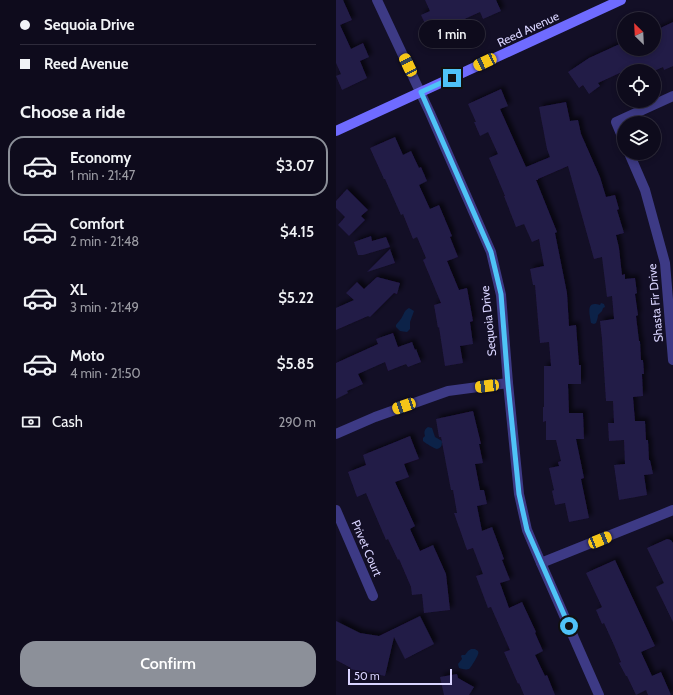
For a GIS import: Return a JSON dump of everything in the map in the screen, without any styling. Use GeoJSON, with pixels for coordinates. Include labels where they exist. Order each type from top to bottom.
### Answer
{"type":"FeatureCollection","features":[{"type":"Feature","properties":{"kind":"main road","name":"Reed Avenue"},"geometry":{"type":"LineString","coordinates":[[336,131],[621,0]]}},
{"type":"Feature","properties":{"kind":"street","name":"Sequoia Drive"},"geometry":{"type":"LineString","coordinates":[[377,0],[421,92],[491,252],[501,294],[519,494],[527,530],[599,695]]}},
{"type":"Feature","properties":{"kind":"street"},"geometry":{"type":"LineString","coordinates":[[629,116],[673,96]]}},
{"type":"Feature","properties":{"kind":"street","name":"Shasta Fir Drive"},"geometry":{"type":"LineString","coordinates":[[632,160],[645,190],[665,263],[673,360]]}},
{"type":"Feature","properties":{"kind":"street"},"geometry":{"type":"LineString","coordinates":[[336,434],[376,416],[448,391],[508,384]]}},
{"type":"Feature","properties":{"kind":"street","name":"Privet Court"},"geometry":{"type":"LineString","coordinates":[[336,510],[373,596]]}},
{"type":"Feature","properties":{"kind":"street"},"geometry":{"type":"LineString","coordinates":[[541,564],[673,510]]}},
{"type":"Feature","properties":{"kind":"water"},"geometry":{"type":"Polygon","coordinates":[[[601,303],[604,304],[605,307],[598,315],[596,323],[591,323],[589,312],[590,306],[592,304],[600,305],[601,303]]]}},
{"type":"Feature","properties":{"kind":"water"},"geometry":{"type":"Polygon","coordinates":[[[409,308],[414,311],[410,322],[410,329],[407,332],[400,331],[396,325],[409,308]]]}},
{"type":"Feature","properties":{"kind":"water"},"geometry":{"type":"Polygon","coordinates":[[[428,427],[432,428],[435,437],[442,441],[441,445],[437,449],[423,441],[425,436],[424,433],[428,427]]]}},
{"type":"Feature","properties":{"kind":"water"},"geometry":{"type":"Polygon","coordinates":[[[471,649],[478,651],[477,657],[472,665],[468,669],[459,668],[458,664],[462,659],[461,656],[465,655],[471,649]]]}},
{"type":"Feature","properties":{"kind":"building"},"geometry":{"type":"Polygon","coordinates":[[[336,0],[343,0],[352,20],[340,25],[351,49],[363,43],[369,57],[360,61],[367,78],[342,90],[336,76],[341,74],[336,63],[336,0]]]}},
{"type":"Feature","properties":{"kind":"building"},"geometry":{"type":"Polygon","coordinates":[[[425,0],[496,0],[501,11],[483,19],[480,12],[458,22],[463,34],[438,45],[431,29],[428,30],[421,15],[430,11],[425,0]]]}},
{"type":"Feature","properties":{"kind":"building"},"geometry":{"type":"Polygon","coordinates":[[[673,22],[673,66],[664,70],[663,67],[661,68],[661,64],[617,64],[617,74],[598,83],[600,86],[589,94],[583,85],[579,88],[568,72],[589,58],[617,45],[617,56],[661,56],[661,28],[673,22]]]}},
{"type":"Feature","properties":{"kind":"building"},"geometry":{"type":"Polygon","coordinates":[[[501,89],[508,106],[500,109],[526,167],[550,157],[547,149],[539,107],[566,102],[570,121],[578,120],[581,134],[600,177],[606,197],[615,195],[619,209],[617,210],[624,233],[616,235],[622,275],[625,274],[625,279],[635,278],[637,293],[635,294],[638,315],[636,316],[644,374],[642,374],[643,396],[633,397],[635,421],[645,421],[649,460],[653,474],[644,475],[647,495],[619,500],[614,465],[625,464],[624,440],[609,441],[608,423],[614,423],[613,401],[606,401],[600,321],[614,319],[612,296],[607,297],[602,257],[594,259],[568,166],[536,180],[557,232],[555,233],[567,293],[569,326],[576,325],[579,365],[581,365],[581,384],[568,384],[569,413],[583,413],[584,439],[576,439],[584,478],[581,479],[589,518],[569,522],[565,503],[555,505],[552,491],[554,490],[549,468],[559,466],[558,462],[561,461],[556,440],[546,440],[546,421],[543,422],[544,366],[551,366],[549,342],[540,343],[535,285],[533,285],[530,269],[544,266],[539,239],[532,242],[524,224],[516,227],[489,158],[498,154],[488,132],[480,136],[468,104],[501,89]]]}},
{"type":"Feature","properties":{"kind":"building"},"geometry":{"type":"Polygon","coordinates":[[[395,137],[403,155],[411,151],[419,168],[421,167],[427,181],[419,185],[430,209],[439,205],[452,236],[450,237],[458,257],[447,261],[459,290],[467,288],[473,321],[470,322],[473,344],[460,346],[463,363],[445,366],[434,305],[441,303],[423,260],[426,258],[417,237],[413,239],[403,214],[401,215],[370,148],[395,137]]]}},
{"type":"Feature","properties":{"kind":"building"},"geometry":{"type":"Polygon","coordinates":[[[347,189],[368,210],[361,216],[365,220],[349,236],[338,225],[345,217],[336,208],[336,201],[347,189]]]}},
{"type":"Feature","properties":{"kind":"building"},"geometry":{"type":"Polygon","coordinates":[[[371,236],[372,241],[386,237],[390,247],[363,255],[358,255],[354,242],[371,236]]]}},
{"type":"Feature","properties":{"kind":"building"},"geometry":{"type":"Polygon","coordinates":[[[390,249],[395,263],[367,272],[390,249]]]}},
{"type":"Feature","properties":{"kind":"building"},"geometry":{"type":"Polygon","coordinates":[[[377,277],[400,283],[397,294],[394,293],[370,317],[368,316],[336,330],[336,308],[354,300],[346,293],[357,282],[364,289],[377,277]]]}},
{"type":"Feature","properties":{"kind":"building"},"geometry":{"type":"Polygon","coordinates":[[[393,333],[398,347],[412,342],[421,362],[408,367],[406,364],[388,371],[385,362],[358,374],[363,384],[347,391],[348,393],[336,399],[336,363],[378,344],[376,339],[393,333]]]}},
{"type":"Feature","properties":{"kind":"building"},"geometry":{"type":"Polygon","coordinates":[[[473,411],[481,444],[479,444],[483,463],[475,464],[480,490],[484,490],[487,504],[477,506],[482,531],[492,527],[510,580],[500,583],[509,608],[522,602],[543,651],[535,655],[545,676],[547,675],[555,695],[524,695],[504,652],[510,650],[491,607],[488,608],[476,576],[483,574],[473,548],[467,550],[454,513],[457,513],[453,490],[451,490],[436,419],[473,411]]]}},
{"type":"Feature","properties":{"kind":"building"},"geometry":{"type":"Polygon","coordinates":[[[410,436],[419,459],[404,464],[409,477],[395,482],[415,526],[410,529],[420,551],[433,545],[446,574],[450,610],[424,613],[422,594],[412,595],[411,587],[399,559],[398,560],[388,539],[386,540],[366,493],[357,497],[348,472],[366,465],[363,455],[410,436]]]}},
{"type":"Feature","properties":{"kind":"building"},"geometry":{"type":"Polygon","coordinates":[[[667,539],[671,540],[673,543],[673,622],[656,587],[664,583],[647,548],[667,539]]]}},
{"type":"Feature","properties":{"kind":"building"},"geometry":{"type":"Polygon","coordinates":[[[615,560],[655,646],[641,652],[652,676],[661,672],[671,695],[648,695],[646,690],[636,695],[619,663],[621,662],[614,645],[596,610],[602,607],[586,573],[615,560]]]}},
{"type":"Feature","properties":{"kind":"building"},"geometry":{"type":"Polygon","coordinates":[[[420,616],[434,644],[405,659],[394,637],[385,676],[350,669],[351,668],[336,660],[336,621],[360,633],[379,636],[420,616]]]}},
{"type":"Feature","properties":{"kind":"building"},"geometry":{"type":"Polygon","coordinates":[[[457,674],[458,678],[474,687],[469,695],[444,695],[440,677],[457,674]]]}},
{"type":"Feature","properties":{"kind":"route"},"geometry":{"type":"LineString","coordinates":[[452,78],[421,92],[491,252],[501,294],[519,494],[527,530],[569,626]]}}]}
